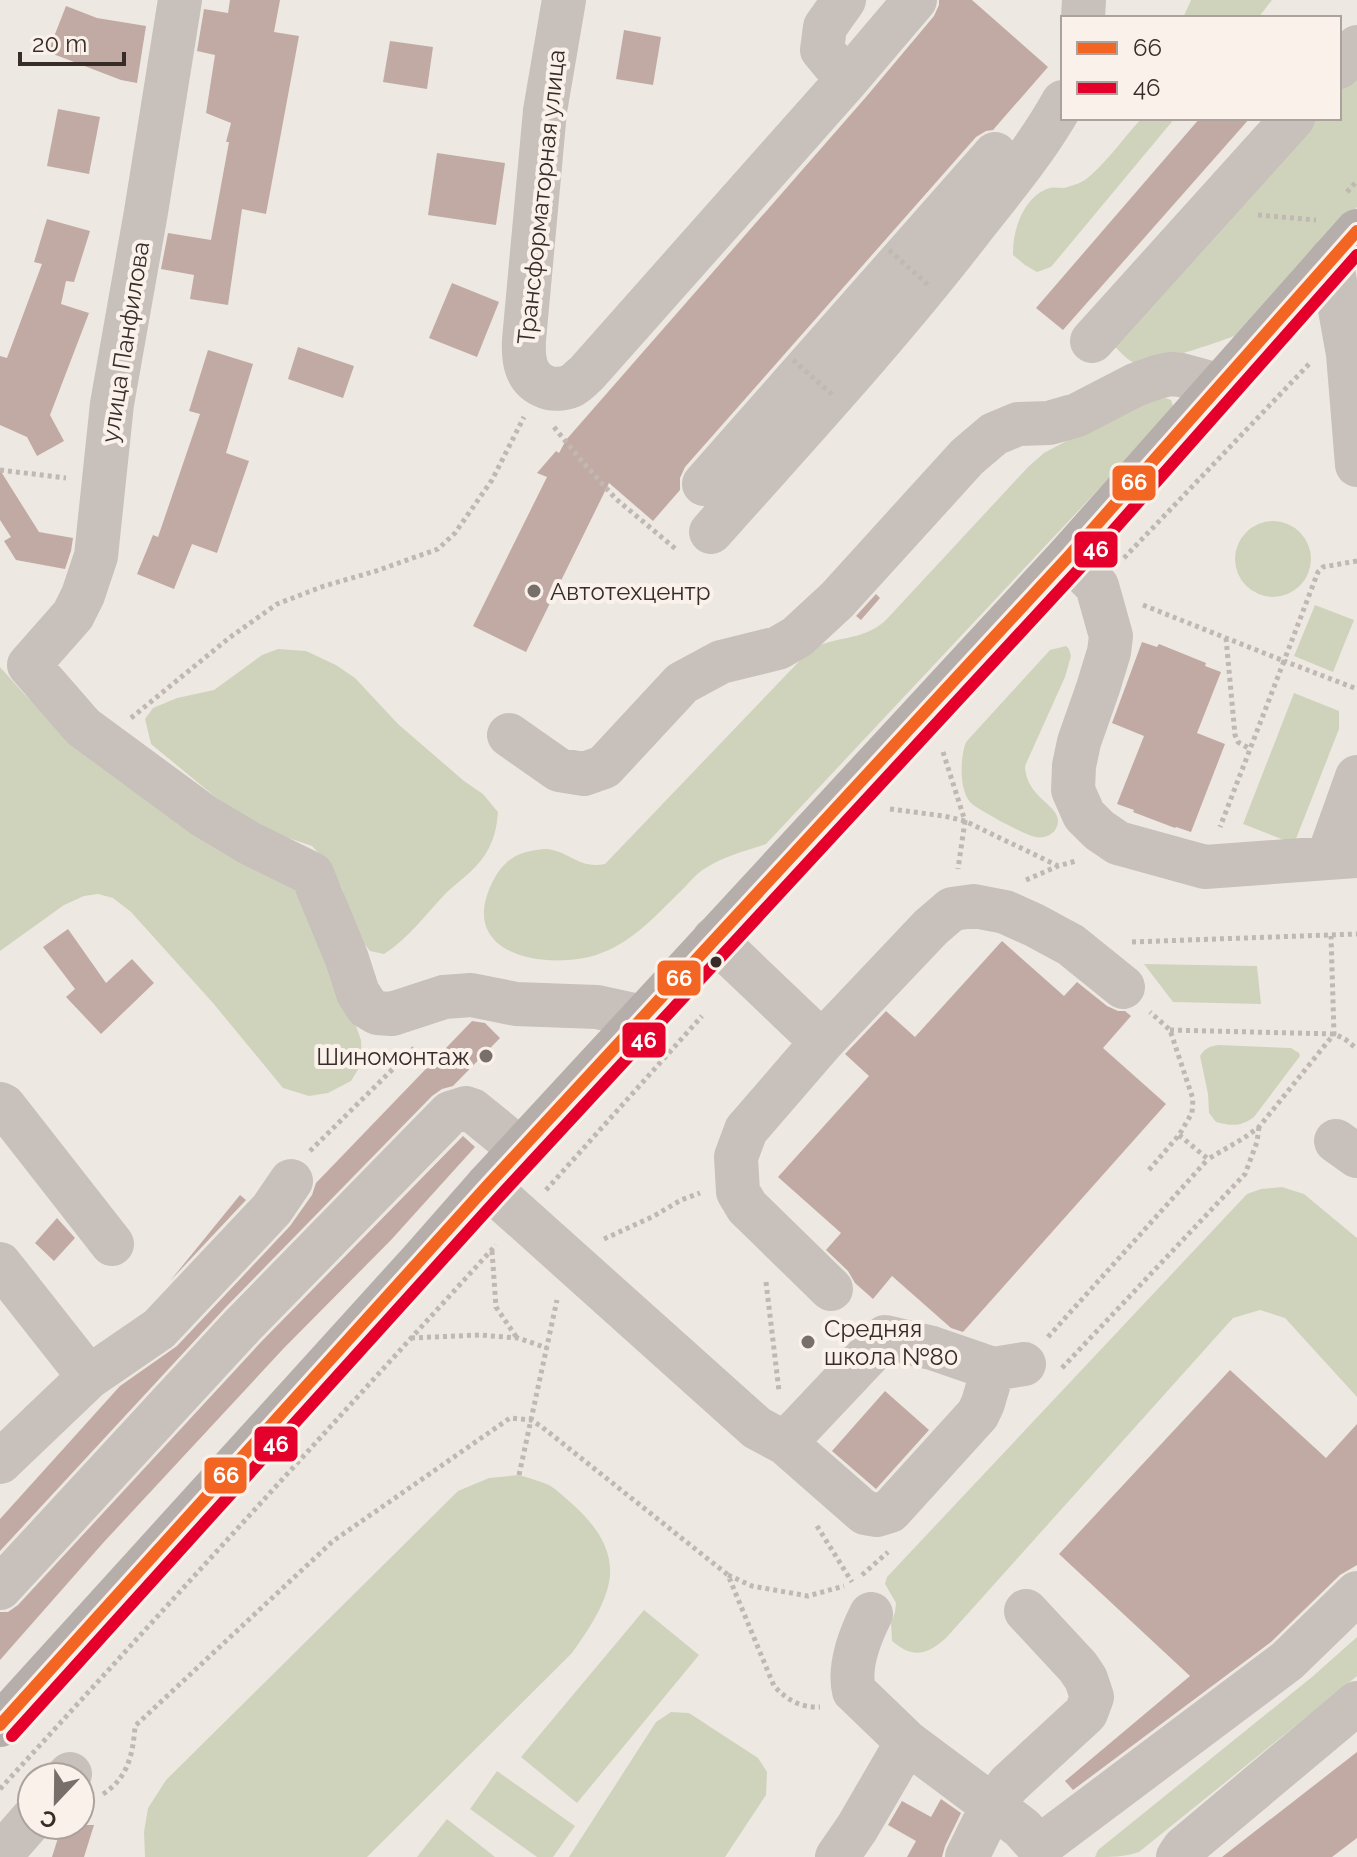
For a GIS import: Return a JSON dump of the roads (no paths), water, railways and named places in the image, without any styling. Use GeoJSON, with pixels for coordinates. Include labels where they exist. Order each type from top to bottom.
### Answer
{"type":"FeatureCollection","features":[{"type":"Feature","properties":{"kind":"main road"},"geometry":{"type":"LineString","coordinates":[[0,1725],[714,939],[1082,572],[1218,385],[1337,237]]}},
{"type":"Feature","properties":{"kind":"street","name":"улица Панфилова"},"geometry":{"type":"LineString","coordinates":[[180,0],[112,404],[96,556],[83,595],[68,621],[29,665],[83,727],[204,816],[249,843],[312,874],[358,993],[367,1007],[377,1013],[435,1014],[471,995],[516,1004],[582,1005],[643,1017]]}},
{"type":"Feature","properties":{"kind":"street","name":"Трансформаторная улица"},"geometry":{"type":"LineString","coordinates":[[564,0],[545,111],[524,340],[525,365],[529,376],[552,389],[572,386],[586,374],[847,80]]}},
{"type":"Feature","properties":{"kind":"street"},"geometry":{"type":"LineString","coordinates":[[844,0],[825,27],[822,50],[847,80],[915,0]]}},
{"type":"Feature","properties":{"kind":"street"},"geometry":{"type":"LineString","coordinates":[[1341,65],[1357,47]]}},
{"type":"Feature","properties":{"kind":"street"},"geometry":{"type":"LineString","coordinates":[[704,484],[1061,80]]}},
{"type":"Feature","properties":{"kind":"street"},"geometry":{"type":"LineString","coordinates":[[711,532],[834,396],[928,285],[1044,135],[1061,105]]}},
{"type":"Feature","properties":{"kind":"street"},"geometry":{"type":"LineString","coordinates":[[1092,341],[1291,120]]}},
{"type":"Feature","properties":{"kind":"street"},"geometry":{"type":"LineString","coordinates":[[1337,237],[1357,465]]}},
{"type":"Feature","properties":{"kind":"street"},"geometry":{"type":"LineString","coordinates":[[509,735],[559,770],[584,774],[604,767],[682,683],[721,662],[778,648],[797,637],[837,600],[967,457],[994,434],[1018,424],[1049,423],[1077,415],[1135,385],[1170,374],[1218,385]]}},
{"type":"Feature","properties":{"kind":"street"},"geometry":{"type":"LineString","coordinates":[[1082,572],[1111,636],[1109,652],[1074,766],[1073,790],[1084,815],[1099,830],[1118,843],[1205,867],[1342,857],[1357,777]]}},
{"type":"Feature","properties":{"kind":"street"},"geometry":{"type":"LineString","coordinates":[[831,1289],[747,1207],[738,1192],[736,1157],[746,1130],[822,1042],[931,927],[952,909],[974,906],[1005,912],[1071,945],[1123,987]]}},
{"type":"Feature","properties":{"kind":"street"},"geometry":{"type":"LineString","coordinates":[[714,939],[822,1042]]}},
{"type":"Feature","properties":{"kind":"street"},"geometry":{"type":"LineString","coordinates":[[0,1104],[112,1244]]}},
{"type":"Feature","properties":{"kind":"street"},"geometry":{"type":"LineString","coordinates":[[0,1588],[254,1314],[450,1113],[466,1108],[472,1110],[521,1150]]}},
{"type":"Feature","properties":{"kind":"street"},"geometry":{"type":"LineString","coordinates":[[0,1462],[89,1377],[159,1329],[272,1209],[291,1181]]}},
{"type":"Feature","properties":{"kind":"street"},"geometry":{"type":"LineString","coordinates":[[487,1186],[757,1428],[785,1443],[865,1513],[877,1515],[890,1511],[978,1414],[983,1403],[1025,1368],[885,1337],[785,1443]]}},
{"type":"Feature","properties":{"kind":"street"},"geometry":{"type":"LineString","coordinates":[[0,1264],[89,1377]]}},
{"type":"Feature","properties":{"kind":"street"},"geometry":{"type":"LineString","coordinates":[[159,1329],[201,1371]]}},
{"type":"Feature","properties":{"kind":"street"},"geometry":{"type":"LineString","coordinates":[[862,1598],[860,1636],[853,1670],[854,1691],[907,1742],[1022,1828],[1039,1847],[1287,1661],[1357,1593]]}},
{"type":"Feature","properties":{"kind":"street"},"geometry":{"type":"LineString","coordinates":[[967,1857],[992,1806],[1009,1784],[1086,1713],[1092,1697],[1078,1667],[1026,1611]]}},
{"type":"Feature","properties":{"kind":"street"},"geometry":{"type":"LineString","coordinates":[[1178,1857],[1195,1838],[1357,1703]]}},
{"type":"Feature","properties":{"kind":"street"},"geometry":{"type":"LineString","coordinates":[[837,1857],[907,1742]]}},
{"type":"Feature","properties":{"kind":"place","name":"Автотехцентр"},"geometry":{"type":"Point","coordinates":[534,591]}},
{"type":"Feature","properties":{"kind":"place","name":"Шиномонтаж"},"geometry":{"type":"Point","coordinates":[486,1056]}},
{"type":"Feature","properties":{"kind":"place","name":"Средняя школа №80"},"geometry":{"type":"Point","coordinates":[808,1342]}}]}
